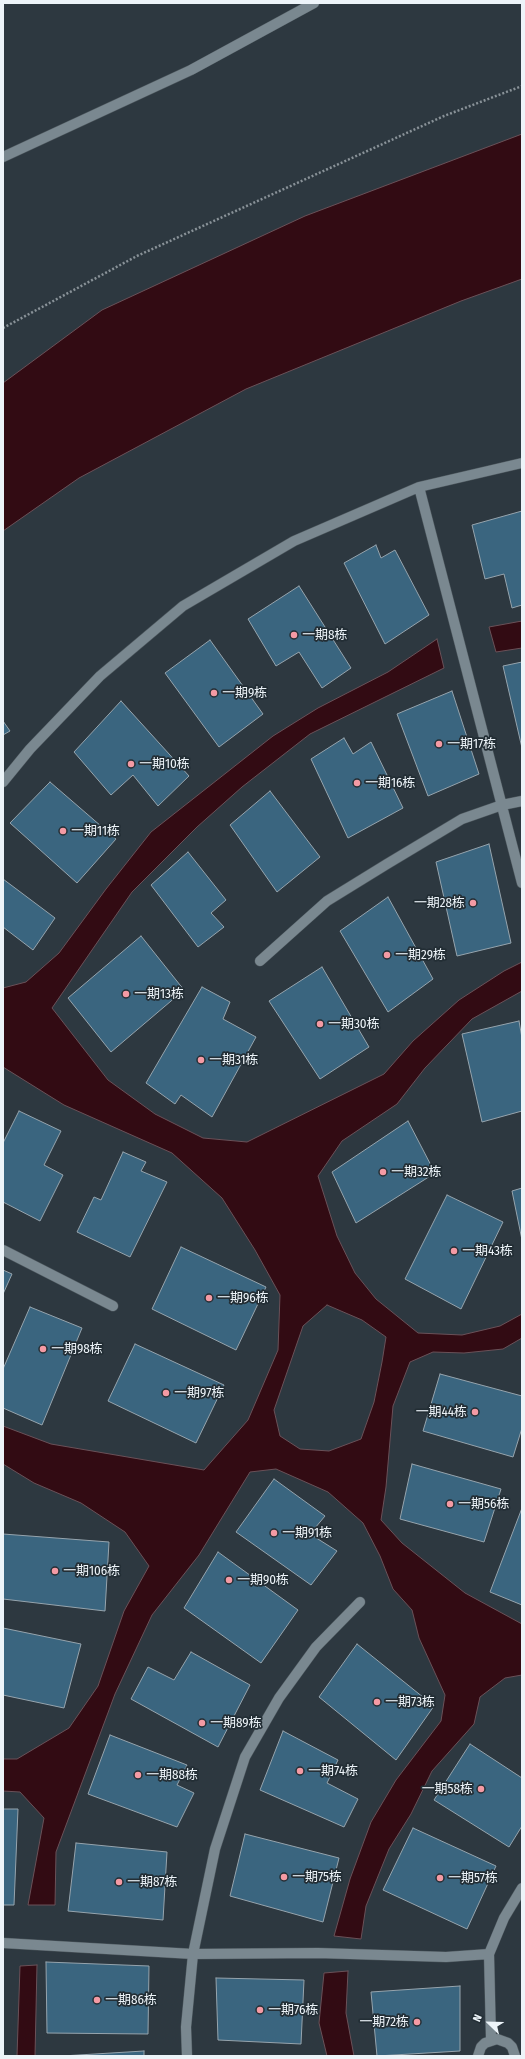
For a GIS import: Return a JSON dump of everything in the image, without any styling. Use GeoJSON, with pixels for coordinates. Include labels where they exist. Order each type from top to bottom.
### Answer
{"type":"FeatureCollection","features":[{"type":"Feature","properties":{"kind":"street"},"geometry":{"type":"LineString","coordinates":[[3,157],[191,70],[314,3]]}},
{"type":"Feature","properties":{"kind":"street"},"geometry":{"type":"LineString","coordinates":[[3,782],[30,749],[100,676],[183,606],[294,541],[419,487],[522,464]]}},
{"type":"Feature","properties":{"kind":"street"},"geometry":{"type":"LineString","coordinates":[[419,487],[522,883]]}},
{"type":"Feature","properties":{"kind":"street"},"geometry":{"type":"LineString","coordinates":[[260,961],[327,901],[462,820],[502,805],[522,801]]}},
{"type":"Feature","properties":{"kind":"street"},"geometry":{"type":"LineString","coordinates":[[3,1250],[113,1306]]}},
{"type":"Feature","properties":{"kind":"street"},"geometry":{"type":"LineString","coordinates":[[187,2056],[186,2028],[193,1954],[215,1849],[245,1757],[278,1698],[316,1647],[360,1602]]}},
{"type":"Feature","properties":{"kind":"street"},"geometry":{"type":"LineString","coordinates":[[491,2039],[490,1954],[504,1918],[522,1888]]}},
{"type":"Feature","properties":{"kind":"street"},"geometry":{"type":"LineString","coordinates":[[3,1943],[193,1954],[318,1953],[446,1957],[490,1954]]}},
{"type":"Feature","properties":{"kind":"street"},"geometry":{"type":"LineString","coordinates":[[478,2056],[481,2047],[491,2039],[503,2040],[508,2043],[512,2047],[515,2056]]}},
{"type":"Feature","properties":{"kind":"path"},"geometry":{"type":"LineString","coordinates":[[3,328],[137,256],[444,116],[522,86]]}},
{"type":"Feature","properties":{"kind":"shaded area"},"geometry":{"type":"Polygon","coordinates":[[[522,134],[522,279],[461,301],[246,389],[79,478],[3,531],[3,383],[102,310],[305,216],[522,134]]]}},
{"type":"Feature","properties":{"kind":"shaded area"},"geometry":{"type":"Polygon","coordinates":[[[522,621],[522,648],[496,652],[489,627],[522,621]]]}},
{"type":"Feature","properties":{"kind":"shaded area"},"geometry":{"type":"Polygon","coordinates":[[[437,639],[444,668],[310,734],[242,787],[197,827],[132,892],[52,1008],[108,1080],[155,1114],[203,1138],[247,1142],[384,1074],[413,1041],[459,1000],[504,971],[522,962],[522,991],[472,1019],[425,1068],[397,1104],[342,1141],[318,1176],[337,1236],[355,1273],[376,1299],[418,1333],[462,1335],[500,1326],[522,1314],[522,1338],[503,1349],[464,1353],[433,1352],[410,1362],[393,1406],[386,1487],[381,1520],[402,1543],[465,1593],[522,1624],[522,1675],[505,1678],[480,1697],[474,1724],[432,1771],[411,1814],[389,1849],[366,1906],[361,1939],[334,1936],[350,1879],[371,1822],[396,1780],[441,1721],[445,1695],[419,1638],[412,1610],[393,1589],[380,1556],[363,1523],[328,1492],[276,1469],[250,1472],[199,1555],[152,1615],[115,1694],[56,1852],[55,1905],[28,1905],[44,1818],[20,1792],[3,1791],[3,1759],[17,1759],[69,1728],[98,1686],[124,1611],[149,1566],[125,1532],[81,1503],[34,1483],[3,1464],[3,1426],[51,1444],[204,1470],[248,1420],[278,1350],[280,1295],[255,1250],[222,1198],[172,1153],[64,1105],[3,1067],[3,988],[26,982],[59,953],[106,889],[151,832],[273,736],[318,708],[388,672],[437,639]],[[327,1305],[303,1326],[274,1410],[280,1436],[300,1449],[329,1451],[361,1439],[374,1402],[386,1337],[362,1320],[327,1305]]]}},
{"type":"Feature","properties":{"kind":"shaded area"},"geometry":{"type":"Polygon","coordinates":[[[37,1965],[35,2056],[17,2056],[20,1966],[37,1965]]]}},
{"type":"Feature","properties":{"kind":"shaded area"},"geometry":{"type":"Polygon","coordinates":[[[348,1971],[346,2013],[354,2056],[327,2056],[319,2023],[324,1973],[348,1971]]]}},
{"type":"Feature","properties":{"kind":"building"},"geometry":{"type":"Polygon","coordinates":[[[522,511],[522,605],[512,608],[504,574],[485,579],[472,525],[522,511]]]}},
{"type":"Feature","properties":{"kind":"building"},"geometry":{"type":"Polygon","coordinates":[[[376,545],[381,558],[395,550],[429,615],[385,644],[344,563],[376,545]]]}},
{"type":"Feature","properties":{"kind":"building","name":"一期8栋"},"geometry":{"type":"Polygon","coordinates":[[[299,586],[351,668],[322,688],[299,652],[276,666],[248,619],[299,586]]]}},
{"type":"Feature","properties":{"kind":"building","name":"一期9栋"},"geometry":{"type":"Polygon","coordinates":[[[210,640],[263,714],[219,747],[165,673],[210,640]]]}},
{"type":"Feature","properties":{"kind":"building"},"geometry":{"type":"Polygon","coordinates":[[[522,662],[522,748],[503,666],[522,662]]]}},
{"type":"Feature","properties":{"kind":"building","name":"一期17栋"},"geometry":{"type":"Polygon","coordinates":[[[452,691],[479,774],[428,796],[397,714],[452,691]]]}},
{"type":"Feature","properties":{"kind":"building","name":"一期10栋"},"geometry":{"type":"Polygon","coordinates":[[[121,701],[189,776],[158,806],[133,775],[111,795],[74,752],[121,701]]]}},
{"type":"Feature","properties":{"kind":"building"},"geometry":{"type":"Polygon","coordinates":[[[3,721],[10,731],[3,735],[3,721]]]}},
{"type":"Feature","properties":{"kind":"building","name":"一期16栋"},"geometry":{"type":"Polygon","coordinates":[[[344,738],[353,754],[371,742],[403,808],[348,838],[311,759],[344,738]]]}},
{"type":"Feature","properties":{"kind":"building","name":"一期11栋"},"geometry":{"type":"Polygon","coordinates":[[[50,782],[116,839],[77,883],[10,823],[50,782]]]}},
{"type":"Feature","properties":{"kind":"building"},"geometry":{"type":"Polygon","coordinates":[[[270,791],[320,857],[277,892],[230,825],[270,791]]]}},
{"type":"Feature","properties":{"kind":"building","name":"一期28栋"},"geometry":{"type":"Polygon","coordinates":[[[489,844],[511,943],[457,956],[436,862],[489,844]]]}},
{"type":"Feature","properties":{"kind":"building"},"geometry":{"type":"Polygon","coordinates":[[[188,852],[226,900],[211,913],[224,927],[198,947],[151,885],[188,852]]]}},
{"type":"Feature","properties":{"kind":"building"},"geometry":{"type":"Polygon","coordinates":[[[3,879],[55,918],[33,950],[3,927],[3,879]]]}},
{"type":"Feature","properties":{"kind":"building","name":"一期29栋"},"geometry":{"type":"Polygon","coordinates":[[[388,897],[433,979],[388,1012],[340,931],[388,897]]]}},
{"type":"Feature","properties":{"kind":"building","name":"一期13栋"},"geometry":{"type":"Polygon","coordinates":[[[141,936],[184,990],[111,1052],[68,998],[141,936]]]}},
{"type":"Feature","properties":{"kind":"building","name":"一期30栋"},"geometry":{"type":"Polygon","coordinates":[[[322,967],[369,1047],[320,1079],[269,1001],[322,967]]]}},
{"type":"Feature","properties":{"kind":"building","name":"一期31栋"},"geometry":{"type":"Polygon","coordinates":[[[202,987],[230,1002],[223,1019],[256,1037],[212,1117],[181,1095],[175,1104],[146,1083],[202,987]]]}},
{"type":"Feature","properties":{"kind":"building"},"geometry":{"type":"Polygon","coordinates":[[[519,1021],[522,1038],[522,1111],[482,1122],[462,1034],[519,1021]]]}},
{"type":"Feature","properties":{"kind":"building"},"geometry":{"type":"Polygon","coordinates":[[[19,1111],[61,1131],[44,1165],[63,1175],[40,1221],[3,1202],[3,1143],[19,1111]]]}},
{"type":"Feature","properties":{"kind":"building","name":"一期32栋"},"geometry":{"type":"Polygon","coordinates":[[[408,1121],[435,1173],[356,1223],[332,1172],[408,1121]]]}},
{"type":"Feature","properties":{"kind":"building"},"geometry":{"type":"Polygon","coordinates":[[[123,1152],[146,1162],[141,1171],[167,1182],[130,1257],[77,1232],[94,1197],[101,1200],[123,1152]]]}},
{"type":"Feature","properties":{"kind":"building"},"geometry":{"type":"Polygon","coordinates":[[[522,1188],[522,1240],[512,1191],[522,1188]]]}},
{"type":"Feature","properties":{"kind":"building","name":"一期43栋"},"geometry":{"type":"Polygon","coordinates":[[[447,1195],[503,1222],[461,1309],[405,1279],[447,1195]]]}},
{"type":"Feature","properties":{"kind":"building","name":"一期96栋"},"geometry":{"type":"Polygon","coordinates":[[[181,1247],[266,1287],[236,1350],[152,1309],[181,1247]]]}},
{"type":"Feature","properties":{"kind":"building"},"geometry":{"type":"Polygon","coordinates":[[[3,1270],[12,1274],[3,1294],[3,1270]]]}},
{"type":"Feature","properties":{"kind":"building","name":"一期98栋"},"geometry":{"type":"Polygon","coordinates":[[[30,1307],[82,1328],[42,1425],[3,1408],[3,1369],[30,1307]]]}},
{"type":"Feature","properties":{"kind":"building","name":"一期97栋"},"geometry":{"type":"Polygon","coordinates":[[[135,1344],[224,1385],[196,1443],[108,1401],[135,1344]]]}},
{"type":"Feature","properties":{"kind":"building","name":"一期44栋"},"geometry":{"type":"Polygon","coordinates":[[[440,1374],[522,1396],[522,1428],[513,1457],[423,1431],[440,1374]]]}},
{"type":"Feature","properties":{"kind":"building","name":"一期56栋"},"geometry":{"type":"Polygon","coordinates":[[[412,1464],[501,1489],[484,1542],[400,1519],[412,1464]]]}},
{"type":"Feature","properties":{"kind":"building","name":"一期91栋"},"geometry":{"type":"Polygon","coordinates":[[[274,1479],[325,1516],[310,1534],[337,1551],[311,1585],[236,1532],[274,1479]]]}},
{"type":"Feature","properties":{"kind":"building"},"geometry":{"type":"Polygon","coordinates":[[[522,1508],[522,1605],[490,1592],[522,1508]]]}},
{"type":"Feature","properties":{"kind":"building","name":"一期106栋"},"geometry":{"type":"Polygon","coordinates":[[[3,1534],[109,1542],[105,1611],[3,1599],[3,1534]]]}},
{"type":"Feature","properties":{"kind":"building","name":"一期90栋"},"geometry":{"type":"Polygon","coordinates":[[[218,1552],[298,1610],[261,1663],[184,1608],[218,1552]]]}},
{"type":"Feature","properties":{"kind":"building"},"geometry":{"type":"Polygon","coordinates":[[[3,1628],[81,1644],[64,1708],[3,1695],[3,1628]]]}},
{"type":"Feature","properties":{"kind":"building","name":"一期73栋"},"geometry":{"type":"Polygon","coordinates":[[[357,1644],[434,1706],[396,1760],[319,1697],[357,1644]]]}},
{"type":"Feature","properties":{"kind":"building","name":"一期89栋"},"geometry":{"type":"Polygon","coordinates":[[[191,1652],[250,1685],[218,1747],[131,1699],[148,1667],[174,1680],[191,1652]]]}},
{"type":"Feature","properties":{"kind":"building","name":"一期74栋"},"geometry":{"type":"Polygon","coordinates":[[[283,1731],[338,1760],[327,1783],[358,1799],[344,1827],[260,1790],[283,1731]]]}},
{"type":"Feature","properties":{"kind":"building","name":"一期88栋"},"geometry":{"type":"Polygon","coordinates":[[[110,1735],[187,1765],[177,1785],[194,1793],[177,1827],[88,1794],[110,1735]]]}},
{"type":"Feature","properties":{"kind":"building","name":"一期58栋"},"geometry":{"type":"Polygon","coordinates":[[[470,1744],[522,1778],[522,1826],[509,1847],[434,1800],[470,1744]]]}},
{"type":"Feature","properties":{"kind":"building"},"geometry":{"type":"Polygon","coordinates":[[[3,1809],[18,1809],[14,1905],[3,1905],[3,1809]]]}},
{"type":"Feature","properties":{"kind":"building","name":"一期57栋"},"geometry":{"type":"Polygon","coordinates":[[[413,1828],[496,1866],[467,1929],[383,1890],[413,1828]]]}},
{"type":"Feature","properties":{"kind":"building","name":"一期75栋"},"geometry":{"type":"Polygon","coordinates":[[[245,1834],[339,1858],[323,1922],[230,1896],[245,1834]]]}},
{"type":"Feature","properties":{"kind":"building","name":"一期87栋"},"geometry":{"type":"Polygon","coordinates":[[[76,1843],[167,1852],[163,1920],[68,1911],[76,1843]]]}},
{"type":"Feature","properties":{"kind":"building","name":"一期86栋"},"geometry":{"type":"Polygon","coordinates":[[[46,1962],[149,1966],[148,2034],[47,2033],[46,1962]]]}},
{"type":"Feature","properties":{"kind":"building","name":"一期76栋"},"geometry":{"type":"Polygon","coordinates":[[[216,1978],[304,1980],[301,2044],[218,2040],[216,1978]]]}},
{"type":"Feature","properties":{"kind":"building","name":"一期72栋"},"geometry":{"type":"Polygon","coordinates":[[[460,1986],[460,2051],[377,2056],[371,1992],[460,1986]]]}},
{"type":"Feature","properties":{"kind":"building"},"geometry":{"type":"Polygon","coordinates":[[[144,2051],[144,2056],[62,2056],[144,2051]]]}},
{"type":"Feature","properties":{"kind":"place","name":"一期8栋"},"geometry":{"type":"Point","coordinates":[294,635]}},
{"type":"Feature","properties":{"kind":"place","name":"一期9栋"},"geometry":{"type":"Point","coordinates":[214,693]}},
{"type":"Feature","properties":{"kind":"place","name":"一期17栋"},"geometry":{"type":"Point","coordinates":[439,744]}},
{"type":"Feature","properties":{"kind":"place","name":"一期10栋"},"geometry":{"type":"Point","coordinates":[131,764]}},
{"type":"Feature","properties":{"kind":"place","name":"一期16栋"},"geometry":{"type":"Point","coordinates":[357,783]}},
{"type":"Feature","properties":{"kind":"place","name":"一期11栋"},"geometry":{"type":"Point","coordinates":[63,831]}},
{"type":"Feature","properties":{"kind":"place","name":"一期28栋"},"geometry":{"type":"Point","coordinates":[473,903]}},
{"type":"Feature","properties":{"kind":"place","name":"一期29栋"},"geometry":{"type":"Point","coordinates":[387,955]}},
{"type":"Feature","properties":{"kind":"place","name":"一期13栋"},"geometry":{"type":"Point","coordinates":[126,994]}},
{"type":"Feature","properties":{"kind":"place","name":"一期30栋"},"geometry":{"type":"Point","coordinates":[320,1024]}},
{"type":"Feature","properties":{"kind":"place","name":"一期31栋"},"geometry":{"type":"Point","coordinates":[201,1060]}},
{"type":"Feature","properties":{"kind":"place","name":"一期32栋"},"geometry":{"type":"Point","coordinates":[383,1172]}},
{"type":"Feature","properties":{"kind":"place","name":"一期43栋"},"geometry":{"type":"Point","coordinates":[454,1251]}},
{"type":"Feature","properties":{"kind":"place","name":"一期96栋"},"geometry":{"type":"Point","coordinates":[209,1298]}},
{"type":"Feature","properties":{"kind":"place","name":"一期98栋"},"geometry":{"type":"Point","coordinates":[43,1349]}},
{"type":"Feature","properties":{"kind":"place","name":"一期97栋"},"geometry":{"type":"Point","coordinates":[166,1393]}},
{"type":"Feature","properties":{"kind":"place","name":"一期44栋"},"geometry":{"type":"Point","coordinates":[475,1412]}},
{"type":"Feature","properties":{"kind":"place","name":"一期56栋"},"geometry":{"type":"Point","coordinates":[450,1504]}},
{"type":"Feature","properties":{"kind":"place","name":"一期91栋"},"geometry":{"type":"Point","coordinates":[274,1533]}},
{"type":"Feature","properties":{"kind":"place","name":"一期106栋"},"geometry":{"type":"Point","coordinates":[55,1571]}},
{"type":"Feature","properties":{"kind":"place","name":"一期90栋"},"geometry":{"type":"Point","coordinates":[229,1580]}},
{"type":"Feature","properties":{"kind":"place","name":"一期73栋"},"geometry":{"type":"Point","coordinates":[377,1702]}},
{"type":"Feature","properties":{"kind":"place","name":"一期89栋"},"geometry":{"type":"Point","coordinates":[202,1723]}},
{"type":"Feature","properties":{"kind":"place","name":"一期74栋"},"geometry":{"type":"Point","coordinates":[300,1771]}},
{"type":"Feature","properties":{"kind":"place","name":"一期88栋"},"geometry":{"type":"Point","coordinates":[138,1775]}},
{"type":"Feature","properties":{"kind":"place","name":"一期58栋"},"geometry":{"type":"Point","coordinates":[481,1789]}},
{"type":"Feature","properties":{"kind":"place","name":"一期75栋"},"geometry":{"type":"Point","coordinates":[284,1877]}},
{"type":"Feature","properties":{"kind":"place","name":"一期57栋"},"geometry":{"type":"Point","coordinates":[440,1878]}},
{"type":"Feature","properties":{"kind":"place","name":"一期87栋"},"geometry":{"type":"Point","coordinates":[119,1882]}},
{"type":"Feature","properties":{"kind":"place","name":"一期86栋"},"geometry":{"type":"Point","coordinates":[97,2000]}},
{"type":"Feature","properties":{"kind":"place","name":"一期76栋"},"geometry":{"type":"Point","coordinates":[260,2010]}},
{"type":"Feature","properties":{"kind":"place","name":"一期72栋"},"geometry":{"type":"Point","coordinates":[417,2022]}}]}
